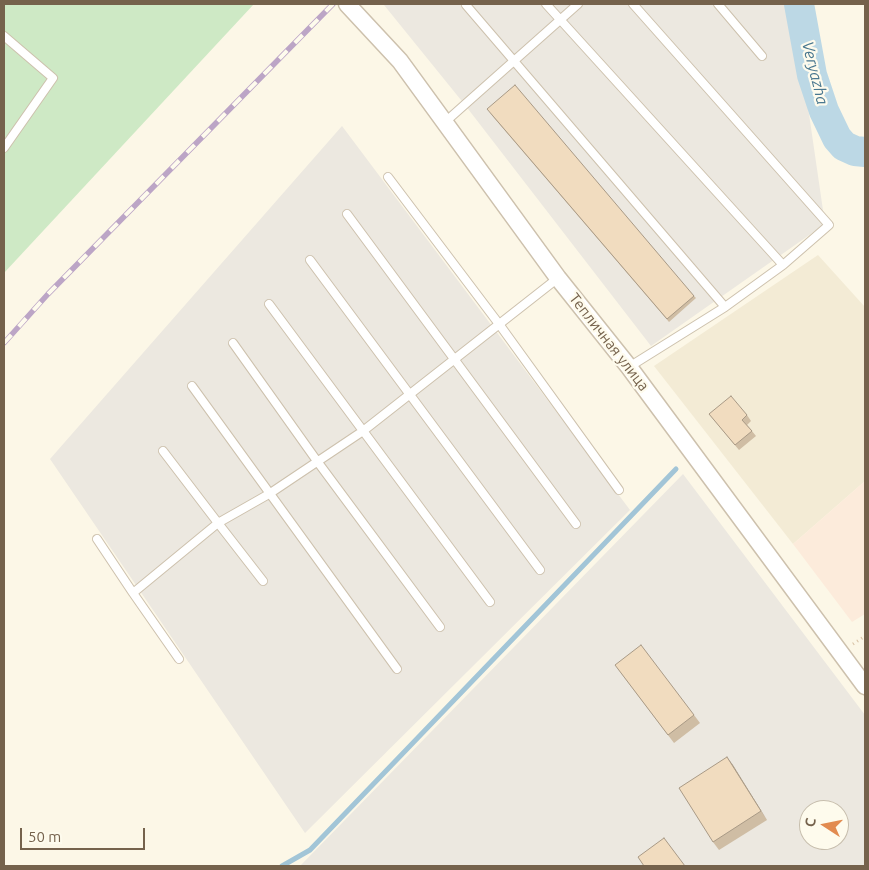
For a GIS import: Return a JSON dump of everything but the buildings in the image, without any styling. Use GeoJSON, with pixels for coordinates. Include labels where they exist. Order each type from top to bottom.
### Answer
{"type":"FeatureCollection","features":[{"type":"Feature","properties":{"kind":"street","name":"Тепличная улица"},"geometry":{"type":"LineString","coordinates":[[347,4],[400,61],[558,278],[629,367],[865,686]]}},
{"type":"Feature","properties":{"kind":"lane"},"geometry":{"type":"LineString","coordinates":[[546,4],[783,265]]}},
{"type":"Feature","properties":{"kind":"lane"},"geometry":{"type":"LineString","coordinates":[[444,123],[578,4]]}},
{"type":"Feature","properties":{"kind":"lane"},"geometry":{"type":"LineString","coordinates":[[629,367],[725,306],[783,265],[829,225],[632,4]]}},
{"type":"Feature","properties":{"kind":"lane"},"geometry":{"type":"LineString","coordinates":[[718,4],[762,56]]}},
{"type":"Feature","properties":{"kind":"lane"},"geometry":{"type":"LineString","coordinates":[[466,5],[725,306]]}},
{"type":"Feature","properties":{"kind":"lane"},"geometry":{"type":"LineString","coordinates":[[4,36],[53,78],[4,148]]}},
{"type":"Feature","properties":{"kind":"lane"},"geometry":{"type":"LineString","coordinates":[[388,177],[499,324],[619,490]]}},
{"type":"Feature","properties":{"kind":"lane"},"geometry":{"type":"LineString","coordinates":[[346,214],[576,524]]}},
{"type":"Feature","properties":{"kind":"lane"},"geometry":{"type":"LineString","coordinates":[[310,260],[540,570]]}},
{"type":"Feature","properties":{"kind":"lane"},"geometry":{"type":"LineString","coordinates":[[133,593],[218,522],[269,494],[363,431],[558,278]]}},
{"type":"Feature","properties":{"kind":"lane"},"geometry":{"type":"LineString","coordinates":[[269,304],[490,602]]}},
{"type":"Feature","properties":{"kind":"lane"},"geometry":{"type":"LineString","coordinates":[[233,342],[317,461],[440,627]]}},
{"type":"Feature","properties":{"kind":"lane"},"geometry":{"type":"LineString","coordinates":[[192,386],[397,669]]}},
{"type":"Feature","properties":{"kind":"lane"},"geometry":{"type":"LineString","coordinates":[[163,451],[263,582]]}},
{"type":"Feature","properties":{"kind":"lane"},"geometry":{"type":"LineString","coordinates":[[97,539],[179,659]]}},
{"type":"Feature","properties":{"kind":"shaded area"},"geometry":{"type":"Polygon","coordinates":[[[385,4],[793,4],[825,224],[651,346],[385,4]]]}},
{"type":"Feature","properties":{"kind":"shaded area"},"geometry":{"type":"Polygon","coordinates":[[[342,126],[630,510],[305,833],[50,459],[342,126]]]}},
{"type":"Feature","properties":{"kind":"shaded area"},"geometry":{"type":"Polygon","coordinates":[[[818,255],[865,307],[865,481],[793,544],[654,366],[818,255]]]}},
{"type":"Feature","properties":{"kind":"shaded area"},"geometry":{"type":"Polygon","coordinates":[[[683,474],[865,715],[865,866],[300,866],[683,474]]]}},
{"type":"Feature","properties":{"kind":"shaded area"},"geometry":{"type":"Polygon","coordinates":[[[865,481],[865,614],[852,622],[793,544],[865,481]]]}},
{"type":"Feature","properties":{"kind":"green space"},"geometry":{"type":"Polygon","coordinates":[[[4,4],[254,4],[4,273],[4,4]]]}},
{"type":"Feature","properties":{"kind":"waterway","name":"Veryazha"},"geometry":{"type":"LineString","coordinates":[[799,4],[812,75],[824,111],[837,138],[844,146],[855,151],[865,152]]}},
{"type":"Feature","properties":{"kind":"waterway"},"geometry":{"type":"LineString","coordinates":[[282,866],[310,850],[676,469]]}},
{"type":"Feature","properties":{"kind":"railway"},"geometry":{"type":"LineString","coordinates":[[4,343],[48,294],[333,4]]}}]}
